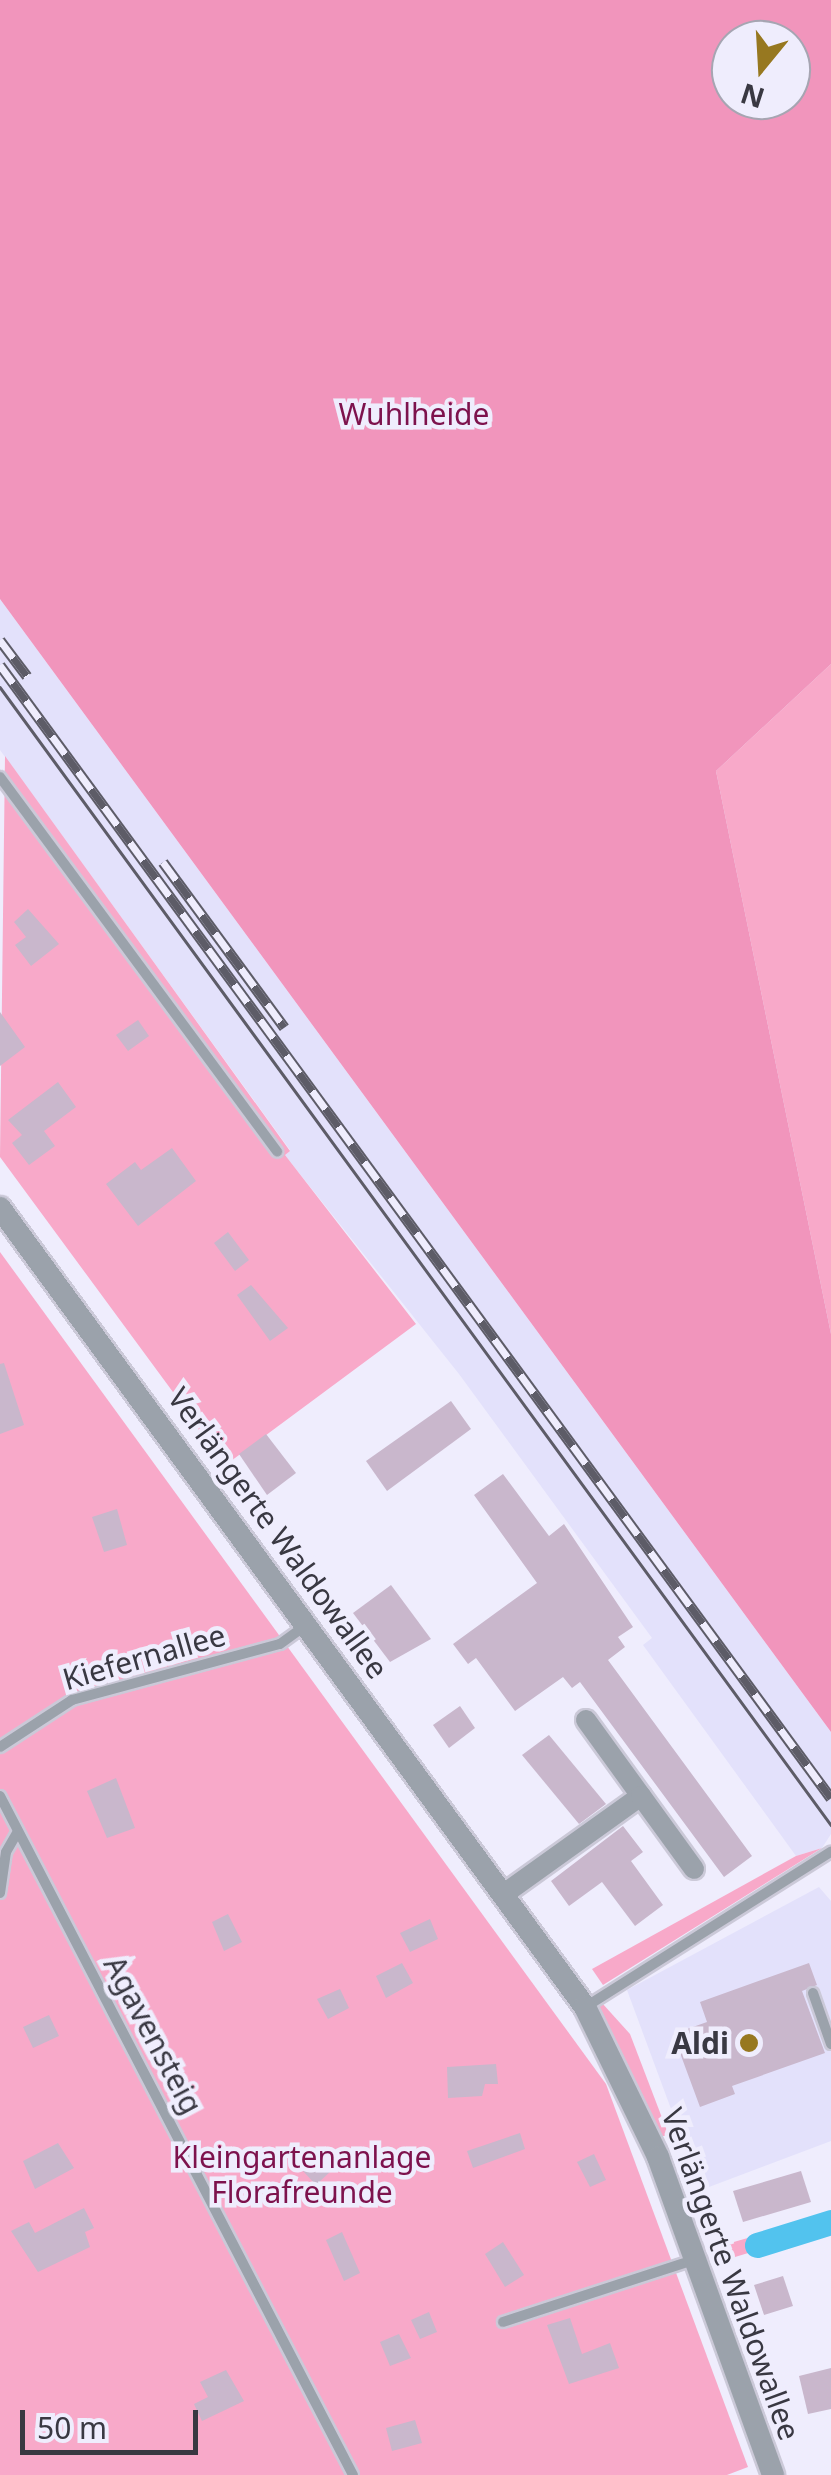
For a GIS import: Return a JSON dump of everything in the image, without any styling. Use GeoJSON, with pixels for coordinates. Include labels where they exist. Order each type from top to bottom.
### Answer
{"type":"FeatureCollection","features":[{"type":"Feature","properties":{"kind":"street","name":"Verlängerte Waldowallee"},"geometry":{"type":"LineString","coordinates":[[0,1208],[586,2007],[634,2098],[770,2474]]}},
{"type":"Feature","properties":{"kind":"street"},"geometry":{"type":"LineString","coordinates":[[586,1720],[694,1868]]}},
{"type":"Feature","properties":{"kind":"street"},"geometry":{"type":"LineString","coordinates":[[504,1894],[641,1796]]}},
{"type":"Feature","properties":{"kind":"lane"},"geometry":{"type":"LineString","coordinates":[[0,777],[276,1152]]}},
{"type":"Feature","properties":{"kind":"lane","name":"Kiefernallee"},"geometry":{"type":"LineString","coordinates":[[0,1747],[72,1700],[280,1644],[308,1624]]}},
{"type":"Feature","properties":{"kind":"lane","name":"Agavensteig"},"geometry":{"type":"LineString","coordinates":[[0,1796],[353,2475]]}},
{"type":"Feature","properties":{"kind":"lane"},"geometry":{"type":"LineString","coordinates":[[0,1894],[16,1833]]}},
{"type":"Feature","properties":{"kind":"lane"},"geometry":{"type":"LineString","coordinates":[[586,2007],[831,1852]]}},
{"type":"Feature","properties":{"kind":"lane"},"geometry":{"type":"LineString","coordinates":[[813,1993],[831,2044]]}},
{"type":"Feature","properties":{"kind":"lane"},"geometry":{"type":"LineString","coordinates":[[504,2322],[694,2260]]}},
{"type":"Feature","properties":{"kind":"shaded area"},"geometry":{"type":"Polygon","coordinates":[[[0,599],[831,1732],[831,1834],[822,1848],[796,1856],[643,1645],[652,1638],[459,1374],[284,1154],[290,1150],[0,750],[0,599]]]}},
{"type":"Feature","properties":{"kind":"shaded area"},"geometry":{"type":"Polygon","coordinates":[[[819,1887],[831,1901],[831,2141],[701,2190],[627,1990],[819,1887]]]}},
{"type":"Feature","properties":{"kind":"green space","name":"Wuhlheide"},"geometry":{"type":"Polygon","coordinates":[[[0,0],[831,0],[831,664],[716,771],[831,1334],[831,1732],[0,599],[0,0]]]}},
{"type":"Feature","properties":{"kind":"green space"},"geometry":{"type":"Polygon","coordinates":[[[831,664],[831,1334],[716,771],[831,664]]]}},
{"type":"Feature","properties":{"kind":"green space"},"geometry":{"type":"Polygon","coordinates":[[[5,756],[290,1151],[285,1155],[416,1324],[216,1472],[195,1422],[0,1157],[5,756]]]}},
{"type":"Feature","properties":{"kind":"green space","name":"Kleingartenanlage Florafreunde"},"geometry":{"type":"Polygon","coordinates":[[[0,1252],[606,2084],[748,2467],[727,2475],[0,2475],[0,1252]]]}},
{"type":"Feature","properties":{"kind":"green space"},"geometry":{"type":"Polygon","coordinates":[[[822,1848],[603,1985],[592,1969],[796,1856],[822,1848]]]}},
{"type":"Feature","properties":{"kind":"green space"},"geometry":{"type":"Polygon","coordinates":[[[602,2003],[630,2034],[669,2136],[661,2136],[597,2007],[602,2003]]]}},
{"type":"Feature","properties":{"kind":"green space"},"geometry":{"type":"Polygon","coordinates":[[[831,2214],[831,2228],[725,2260],[720,2246],[831,2214]]]}},
{"type":"Feature","properties":{"kind":"building"},"geometry":{"type":"Polygon","coordinates":[[[28,909],[59,944],[31,966],[15,945],[26,937],[14,922],[28,909]]]}},
{"type":"Feature","properties":{"kind":"building"},"geometry":{"type":"Polygon","coordinates":[[[0,1012],[25,1047],[0,1066],[0,1012]]]}},
{"type":"Feature","properties":{"kind":"building"},"geometry":{"type":"Polygon","coordinates":[[[138,1020],[149,1036],[128,1051],[116,1035],[138,1020]]]}},
{"type":"Feature","properties":{"kind":"building"},"geometry":{"type":"Polygon","coordinates":[[[58,1082],[76,1107],[44,1131],[55,1146],[29,1165],[12,1143],[22,1135],[8,1120],[58,1082]]]}},
{"type":"Feature","properties":{"kind":"building"},"geometry":{"type":"Polygon","coordinates":[[[172,1148],[196,1181],[138,1226],[106,1184],[135,1162],[141,1170],[172,1148]]]}},
{"type":"Feature","properties":{"kind":"building"},"geometry":{"type":"Polygon","coordinates":[[[228,1232],[249,1260],[235,1271],[214,1243],[228,1232]]]}},
{"type":"Feature","properties":{"kind":"building"},"geometry":{"type":"Polygon","coordinates":[[[251,1285],[288,1328],[270,1341],[237,1295],[251,1285]]]}},
{"type":"Feature","properties":{"kind":"building"},"geometry":{"type":"Polygon","coordinates":[[[4,1363],[24,1425],[0,1434],[0,1364],[4,1363]]]}},
{"type":"Feature","properties":{"kind":"building"},"geometry":{"type":"Polygon","coordinates":[[[451,1401],[471,1429],[387,1491],[366,1461],[451,1401]]]}},
{"type":"Feature","properties":{"kind":"building"},"geometry":{"type":"Polygon","coordinates":[[[266,1434],[296,1473],[267,1495],[239,1454],[266,1434]]]}},
{"type":"Feature","properties":{"kind":"building"},"geometry":{"type":"Polygon","coordinates":[[[503,1474],[549,1536],[564,1524],[633,1627],[618,1637],[625,1647],[608,1660],[752,1856],[724,1877],[580,1682],[572,1688],[563,1677],[515,1711],[476,1658],[468,1664],[453,1644],[537,1583],[474,1495],[503,1474]]]}},
{"type":"Feature","properties":{"kind":"building"},"geometry":{"type":"Polygon","coordinates":[[[117,1509],[127,1545],[104,1552],[92,1517],[117,1509]]]}},
{"type":"Feature","properties":{"kind":"building"},"geometry":{"type":"Polygon","coordinates":[[[391,1585],[431,1639],[390,1662],[353,1613],[391,1585]]]}},
{"type":"Feature","properties":{"kind":"building"},"geometry":{"type":"Polygon","coordinates":[[[460,1706],[475,1728],[449,1748],[433,1725],[460,1706]]]}},
{"type":"Feature","properties":{"kind":"building"},"geometry":{"type":"Polygon","coordinates":[[[549,1735],[606,1804],[579,1824],[522,1755],[549,1735]]]}},
{"type":"Feature","properties":{"kind":"building"},"geometry":{"type":"Polygon","coordinates":[[[116,1778],[135,1828],[107,1838],[87,1791],[116,1778]]]}},
{"type":"Feature","properties":{"kind":"building"},"geometry":{"type":"Polygon","coordinates":[[[623,1826],[643,1852],[631,1861],[663,1905],[635,1926],[602,1882],[569,1906],[551,1881],[623,1826]]]}},
{"type":"Feature","properties":{"kind":"building"},"geometry":{"type":"Polygon","coordinates":[[[228,1914],[242,1942],[224,1951],[212,1922],[228,1914]]]}},
{"type":"Feature","properties":{"kind":"building"},"geometry":{"type":"Polygon","coordinates":[[[430,1919],[438,1939],[410,1952],[400,1933],[430,1919]]]}},
{"type":"Feature","properties":{"kind":"building"},"geometry":{"type":"Polygon","coordinates":[[[402,1963],[413,1983],[386,1998],[376,1976],[402,1963]]]}},
{"type":"Feature","properties":{"kind":"building","name":"Aldi"},"geometry":{"type":"Polygon","coordinates":[[[809,1963],[817,1985],[802,1991],[825,2053],[732,2086],[735,2094],[700,2107],[673,2034],[707,2022],[700,2002],[809,1963]]]}},
{"type":"Feature","properties":{"kind":"building"},"geometry":{"type":"Polygon","coordinates":[[[340,1989],[349,2008],[328,2019],[317,1999],[340,1989]]]}},
{"type":"Feature","properties":{"kind":"building"},"geometry":{"type":"Polygon","coordinates":[[[49,2015],[59,2036],[33,2048],[23,2027],[49,2015]]]}},
{"type":"Feature","properties":{"kind":"building"},"geometry":{"type":"Polygon","coordinates":[[[496,2064],[498,2084],[485,2084],[482,2096],[448,2098],[447,2067],[496,2064]]]}},
{"type":"Feature","properties":{"kind":"building"},"geometry":{"type":"Polygon","coordinates":[[[520,2133],[525,2149],[473,2168],[467,2151],[520,2133]]]}},
{"type":"Feature","properties":{"kind":"building"},"geometry":{"type":"Polygon","coordinates":[[[58,2143],[74,2168],[35,2189],[23,2161],[58,2143]]]}},
{"type":"Feature","properties":{"kind":"building"},"geometry":{"type":"Polygon","coordinates":[[[594,2154],[606,2180],[590,2187],[577,2162],[594,2154]]]}},
{"type":"Feature","properties":{"kind":"building"},"geometry":{"type":"Polygon","coordinates":[[[317,2155],[332,2170],[316,2185],[302,2170],[317,2155]]]}},
{"type":"Feature","properties":{"kind":"building"},"geometry":{"type":"Polygon","coordinates":[[[801,2171],[811,2202],[743,2222],[733,2191],[801,2171]]]}},
{"type":"Feature","properties":{"kind":"building"},"geometry":{"type":"Polygon","coordinates":[[[84,2208],[94,2228],[85,2232],[90,2247],[38,2272],[11,2231],[29,2222],[35,2233],[84,2208]]]}},
{"type":"Feature","properties":{"kind":"building"},"geometry":{"type":"Polygon","coordinates":[[[342,2232],[360,2273],[344,2281],[326,2240],[342,2232]]]}},
{"type":"Feature","properties":{"kind":"building"},"geometry":{"type":"Polygon","coordinates":[[[503,2242],[524,2275],[505,2287],[485,2254],[503,2242]]]}},
{"type":"Feature","properties":{"kind":"building"},"geometry":{"type":"Polygon","coordinates":[[[783,2276],[793,2306],[764,2315],[754,2285],[783,2276]]]}},
{"type":"Feature","properties":{"kind":"building"},"geometry":{"type":"Polygon","coordinates":[[[429,2312],[437,2332],[420,2339],[411,2320],[429,2312]]]}},
{"type":"Feature","properties":{"kind":"building"},"geometry":{"type":"Polygon","coordinates":[[[570,2318],[582,2354],[610,2343],[619,2368],[569,2384],[547,2325],[570,2318]]]}},
{"type":"Feature","properties":{"kind":"building"},"geometry":{"type":"Polygon","coordinates":[[[399,2334],[411,2358],[390,2366],[380,2342],[399,2334]]]}},
{"type":"Feature","properties":{"kind":"building"},"geometry":{"type":"Polygon","coordinates":[[[831,2368],[831,2409],[808,2414],[799,2376],[831,2368]]]}},
{"type":"Feature","properties":{"kind":"building"},"geometry":{"type":"Polygon","coordinates":[[[226,2370],[244,2401],[202,2421],[194,2404],[208,2397],[200,2382],[226,2370]]]}},
{"type":"Feature","properties":{"kind":"building"},"geometry":{"type":"Polygon","coordinates":[[[415,2420],[422,2443],[392,2451],[386,2428],[415,2420]]]}},
{"type":"Feature","properties":{"kind":"waterway"},"geometry":{"type":"LineString","coordinates":[[757,2245],[831,2222]]}},
{"type":"Feature","properties":{"kind":"tram line"},"geometry":{"type":"LineString","coordinates":[[0,687],[831,1825]]}},
{"type":"Feature","properties":{"kind":"railway"},"geometry":{"type":"LineString","coordinates":[[0,640],[27,676]]}},
{"type":"Feature","properties":{"kind":"railway"},"geometry":{"type":"LineString","coordinates":[[0,665],[831,1798]]}},
{"type":"Feature","properties":{"kind":"railway"},"geometry":{"type":"LineString","coordinates":[[163,862],[284,1027]]}},
{"type":"Feature","properties":{"kind":"place","name":"Aldi"},"geometry":{"type":"Point","coordinates":[749,2043]}}]}
